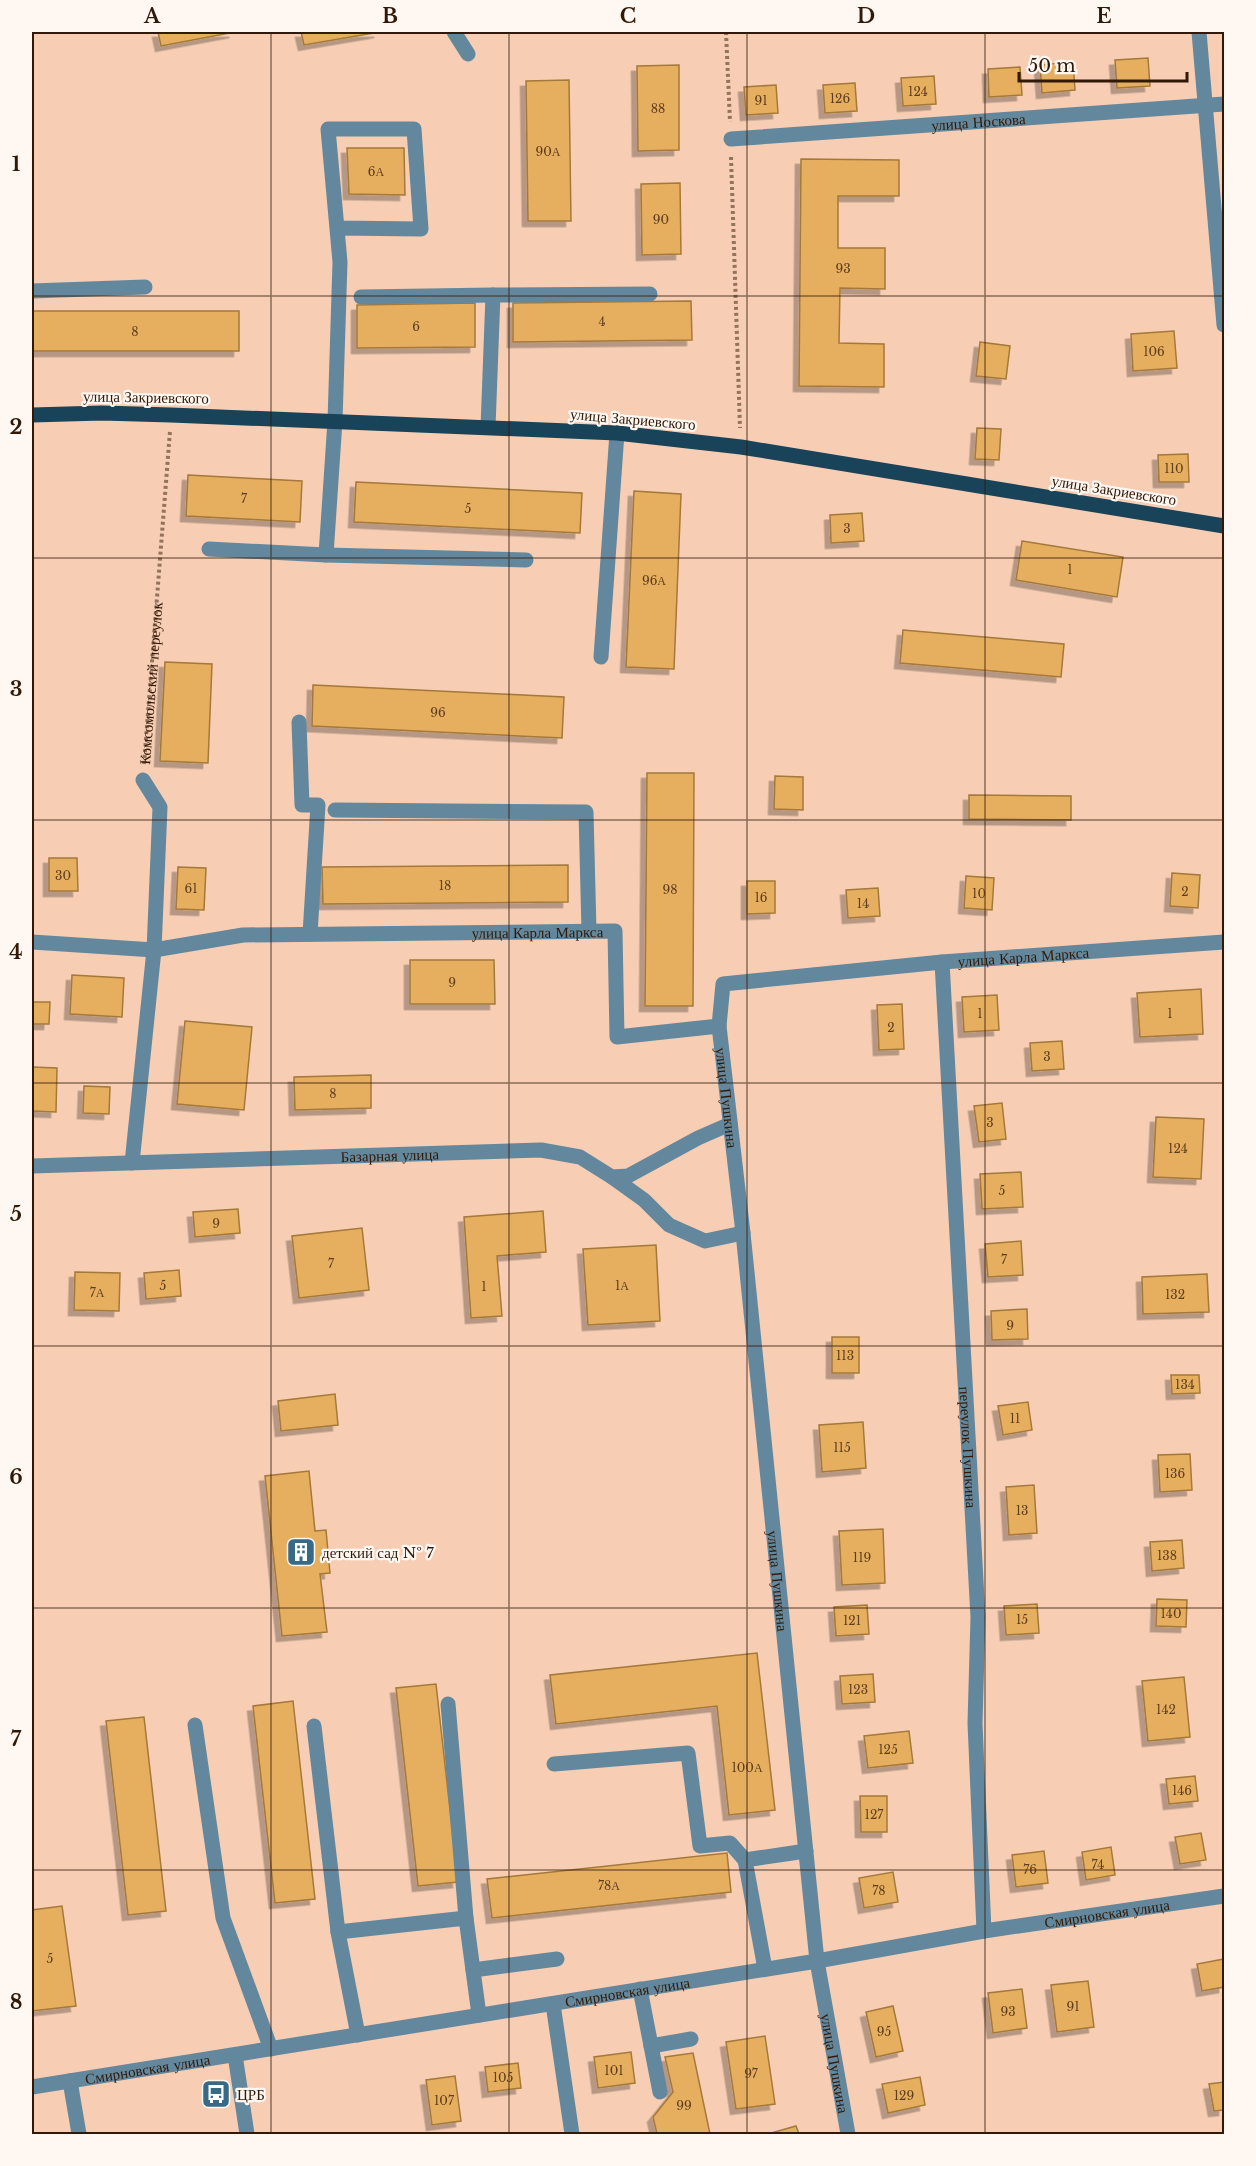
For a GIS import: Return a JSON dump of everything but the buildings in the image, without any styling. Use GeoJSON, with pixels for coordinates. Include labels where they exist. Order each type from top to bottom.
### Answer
{"type":"FeatureCollection","features":[{"type":"Feature","properties":{"kind":"main road","name":"улица Закриевского"},"geometry":{"type":"LineString","coordinates":[[32,415],[102,413],[171,415],[617,434],[741,447],[1224,526]]}},
{"type":"Feature","properties":{"kind":"street"},"geometry":{"type":"LineString","coordinates":[[454,32],[468,54]]}},
{"type":"Feature","properties":{"kind":"street"},"geometry":{"type":"LineString","coordinates":[[1199,32],[1224,326]]}},
{"type":"Feature","properties":{"kind":"street","name":"улица Носкова"},"geometry":{"type":"LineString","coordinates":[[731,139],[1224,104]]}},
{"type":"Feature","properties":{"kind":"street"},"geometry":{"type":"LineString","coordinates":[[326,555],[335,421],[340,262],[328,129],[414,129],[421,229],[337,228]]}},
{"type":"Feature","properties":{"kind":"street"},"geometry":{"type":"LineString","coordinates":[[32,291],[145,287]]}},
{"type":"Feature","properties":{"kind":"street"},"geometry":{"type":"LineString","coordinates":[[361,297],[650,294]]}},
{"type":"Feature","properties":{"kind":"street"},"geometry":{"type":"LineString","coordinates":[[488,428],[493,295]]}},
{"type":"Feature","properties":{"kind":"street"},"geometry":{"type":"LineString","coordinates":[[601,657],[617,434]]}},
{"type":"Feature","properties":{"kind":"street"},"geometry":{"type":"LineString","coordinates":[[208,549],[326,555],[526,560]]}},
{"type":"Feature","properties":{"kind":"street"},"geometry":{"type":"LineString","coordinates":[[299,723],[302,805],[318,805],[310,934]]}},
{"type":"Feature","properties":{"kind":"street","name":"Комсомольский переулок"},"geometry":{"type":"LineString","coordinates":[[132,1163],[154,950],[160,807],[143,780]]}},
{"type":"Feature","properties":{"kind":"street"},"geometry":{"type":"LineString","coordinates":[[335,810],[586,812],[589,931]]}},
{"type":"Feature","properties":{"kind":"street","name":"улица Карла Маркса"},"geometry":{"type":"LineString","coordinates":[[32,942],[154,950],[243,934],[615,931],[617,1037],[718,1026],[723,984],[942,962],[1224,942]]}},
{"type":"Feature","properties":{"kind":"street","name":"переулок Пушкина"},"geometry":{"type":"LineString","coordinates":[[942,962],[978,1617],[975,1723],[984,1931]]}},
{"type":"Feature","properties":{"kind":"street","name":"улица Пушкина"},"geometry":{"type":"LineString","coordinates":[[718,1026],[743,1233],[817,1961],[848,2134]]}},
{"type":"Feature","properties":{"kind":"street"},"geometry":{"type":"LineString","coordinates":[[612,1176],[628,1176],[656,1159],[730,1124]]}},
{"type":"Feature","properties":{"kind":"street","name":"Базарная улица"},"geometry":{"type":"LineString","coordinates":[[32,1166],[542,1150],[580,1157],[612,1176],[644,1200],[669,1225],[705,1241],[743,1233]]}},
{"type":"Feature","properties":{"kind":"street"},"geometry":{"type":"LineString","coordinates":[[448,1704],[466,1918],[479,2015]]}},
{"type":"Feature","properties":{"kind":"street"},"geometry":{"type":"LineString","coordinates":[[195,1725],[223,1918],[271,2049]]}},
{"type":"Feature","properties":{"kind":"street"},"geometry":{"type":"LineString","coordinates":[[314,1726],[338,1932],[358,2035]]}},
{"type":"Feature","properties":{"kind":"street"},"geometry":{"type":"LineString","coordinates":[[554,1764],[688,1753],[700,1846],[730,1843],[745,1860],[765,1969]]}},
{"type":"Feature","properties":{"kind":"street"},"geometry":{"type":"LineString","coordinates":[[745,1860],[806,1851]]}},
{"type":"Feature","properties":{"kind":"street","name":"Смирновская улица"},"geometry":{"type":"LineString","coordinates":[[32,2087],[817,1961],[984,1931],[1224,1896]]}},
{"type":"Feature","properties":{"kind":"street"},"geometry":{"type":"LineString","coordinates":[[338,1932],[466,1918]]}},
{"type":"Feature","properties":{"kind":"street"},"geometry":{"type":"LineString","coordinates":[[473,1970],[557,1959]]}},
{"type":"Feature","properties":{"kind":"street"},"geometry":{"type":"LineString","coordinates":[[640,1989],[660,2092]]}},
{"type":"Feature","properties":{"kind":"street"},"geometry":{"type":"LineString","coordinates":[[553,2004],[572,2134]]}},
{"type":"Feature","properties":{"kind":"street"},"geometry":{"type":"LineString","coordinates":[[651,2046],[691,2039]]}},
{"type":"Feature","properties":{"kind":"street"},"geometry":{"type":"LineString","coordinates":[[235,2055],[247,2134]]}},
{"type":"Feature","properties":{"kind":"street"},"geometry":{"type":"LineString","coordinates":[[70,2081],[79,2134]]}},
{"type":"Feature","properties":{"kind":"path"},"geometry":{"type":"LineString","coordinates":[[726,32],[741,447]]}},
{"type":"Feature","properties":{"kind":"path","name":"Комсомольский переулок"},"geometry":{"type":"LineString","coordinates":[[143,780],[171,415]]}},
{"type":"Feature","properties":{"kind":"place","name":"детский сад № 7"},"geometry":{"type":"Point","coordinates":[301,1552]}},
{"type":"Feature","properties":{"kind":"place","name":"ЦРБ"},"geometry":{"type":"Point","coordinates":[216,2094]}}]}
